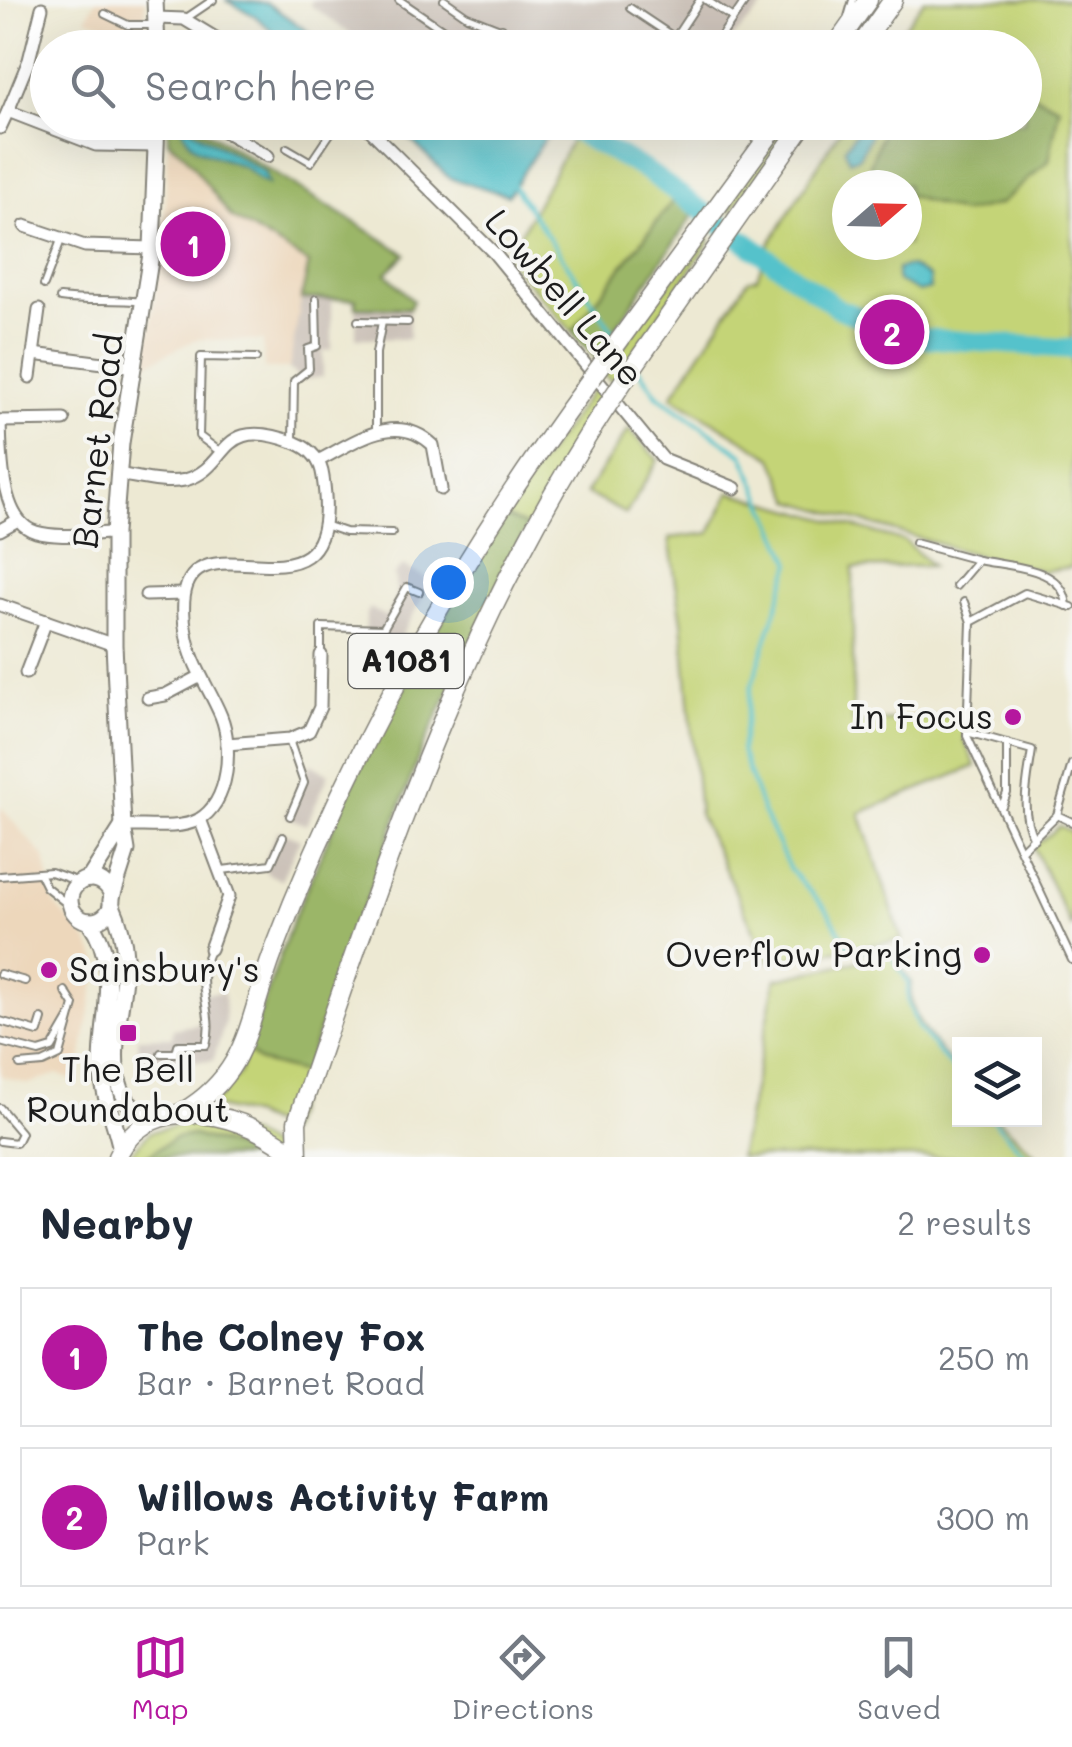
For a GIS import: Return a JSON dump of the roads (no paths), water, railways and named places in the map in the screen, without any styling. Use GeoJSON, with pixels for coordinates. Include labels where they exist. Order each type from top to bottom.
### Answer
{"type":"FeatureCollection","features":[{"type":"Feature","properties":{"kind":"main road"},"geometry":{"type":"LineString","coordinates":[[846,30],[868,0]]}},
{"type":"Feature","properties":{"kind":"main road"},"geometry":{"type":"LineString","coordinates":[[872,30],[893,0]]}},
{"type":"Feature","properties":{"kind":"main road","name":"A1081"},"geometry":{"type":"LineString","coordinates":[[183,1112],[210,1096],[235,1064],[300,884],[350,768],[396,679],[508,493],[765,140]]}},
{"type":"Feature","properties":{"kind":"main road","name":"A1081"},"geometry":{"type":"LineString","coordinates":[[297,1157],[297,1122],[381,870],[432,739],[530,536],[567,466],[628,373],[792,140]]}},
{"type":"Feature","properties":{"kind":"main road"},"geometry":{"type":"LineString","coordinates":[[119,1153],[152,1121],[183,1112],[256,1128],[297,1157]]}},
{"type":"Feature","properties":{"kind":"street"},"geometry":{"type":"LineString","coordinates":[[155,0],[157,30]]}},
{"type":"Feature","properties":{"kind":"street"},"geometry":{"type":"LineString","coordinates":[[36,30],[42,8]]}},
{"type":"Feature","properties":{"kind":"street"},"geometry":{"type":"LineString","coordinates":[[157,21],[184,20],[201,30]]}},
{"type":"Feature","properties":{"kind":"street"},"geometry":{"type":"LineString","coordinates":[[0,128],[30,56]]}},
{"type":"Feature","properties":{"kind":"street"},"geometry":{"type":"LineString","coordinates":[[8,111],[30,120]]}},
{"type":"Feature","properties":{"kind":"street"},"geometry":{"type":"LineString","coordinates":[[80,140],[96,145],[156,146]]}},
{"type":"Feature","properties":{"kind":"street","name":"Barnet Road"},"geometry":{"type":"LineString","coordinates":[[111,902],[127,850],[114,644],[114,533],[118,474],[152,248],[156,140]]}},
{"type":"Feature","properties":{"kind":"street"},"geometry":{"type":"LineString","coordinates":[[240,140],[268,156]]}},
{"type":"Feature","properties":{"kind":"street","name":"Lowbell Lane"},"geometry":{"type":"LineString","coordinates":[[380,140],[494,253],[664,459],[735,488]]}},
{"type":"Feature","properties":{"kind":"street"},"geometry":{"type":"LineString","coordinates":[[25,226],[101,249],[152,248]]}},
{"type":"Feature","properties":{"kind":"street"},"geometry":{"type":"LineString","coordinates":[[30,377],[39,310]]}},
{"type":"Feature","properties":{"kind":"street"},"geometry":{"type":"LineString","coordinates":[[34,354],[135,367]]}},
{"type":"Feature","properties":{"kind":"street"},"geometry":{"type":"LineString","coordinates":[[64,420],[0,421],[4,482],[18,520],[40,534],[114,533]]}},
{"type":"Feature","properties":{"kind":"street"},"geometry":{"type":"LineString","coordinates":[[318,461],[376,431],[400,428],[426,438],[438,458],[441,489]]}},
{"type":"Feature","properties":{"kind":"street"},"geometry":{"type":"LineString","coordinates":[[118,474],[186,480],[203,471],[218,450],[245,435],[293,442],[318,461],[324,482],[322,525],[316,545],[301,560],[270,567],[218,561],[194,575],[184,594],[185,630],[199,677],[219,712],[228,744],[224,780],[200,819]]}},
{"type":"Feature","properties":{"kind":"street"},"geometry":{"type":"LineString","coordinates":[[0,530],[18,520]]}},
{"type":"Feature","properties":{"kind":"street"},"geometry":{"type":"LineString","coordinates":[[146,595],[184,594]]}},
{"type":"Feature","properties":{"kind":"street"},"geometry":{"type":"LineString","coordinates":[[0,605],[114,644]]}},
{"type":"Feature","properties":{"kind":"street"},"geometry":{"type":"LineString","coordinates":[[26,673],[46,621]]}},
{"type":"Feature","properties":{"kind":"street"},"geometry":{"type":"LineString","coordinates":[[228,744],[288,739],[309,731],[316,721],[320,655]]}},
{"type":"Feature","properties":{"kind":"street"},"geometry":{"type":"LineString","coordinates":[[148,698],[165,695],[199,677]]}},
{"type":"Feature","properties":{"kind":"street"},"geometry":{"type":"LineString","coordinates":[[119,1153],[102,1071],[107,955],[89,921],[71,907],[71,893],[123,826],[200,819]]}},
{"type":"Feature","properties":{"kind":"street"},"geometry":{"type":"LineString","coordinates":[[200,819],[222,870],[228,910],[210,949]]}},
{"type":"Feature","properties":{"kind":"street"},"geometry":{"type":"LineString","coordinates":[[84,881],[107,887],[120,922],[125,958],[118,1028],[119,1089],[128,1106],[152,1121]]}},
{"type":"Feature","properties":{"kind":"street"},"geometry":{"type":"LineString","coordinates":[[89,921],[101,918],[111,902]]}},
{"type":"Feature","properties":{"kind":"lane"},"geometry":{"type":"LineString","coordinates":[[184,20],[213,0]]}},
{"type":"Feature","properties":{"kind":"lane"},"geometry":{"type":"LineString","coordinates":[[400,0],[444,30]]}},
{"type":"Feature","properties":{"kind":"lane"},"geometry":{"type":"LineString","coordinates":[[444,0],[467,16],[507,30]]}},
{"type":"Feature","properties":{"kind":"lane"},"geometry":{"type":"LineString","coordinates":[[681,30],[703,0],[733,18]]}},
{"type":"Feature","properties":{"kind":"lane"},"geometry":{"type":"LineString","coordinates":[[725,30],[746,0]]}},
{"type":"Feature","properties":{"kind":"lane"},"geometry":{"type":"LineString","coordinates":[[842,30],[853,0]]}},
{"type":"Feature","properties":{"kind":"lane"},"geometry":{"type":"LineString","coordinates":[[630,8],[663,30]]}},
{"type":"Feature","properties":{"kind":"lane"},"geometry":{"type":"LineString","coordinates":[[104,14],[128,25],[157,21]]}},
{"type":"Feature","properties":{"kind":"lane"},"geometry":{"type":"LineString","coordinates":[[288,148],[312,162],[326,140]]}},
{"type":"Feature","properties":{"kind":"lane"},"geometry":{"type":"LineString","coordinates":[[44,285],[61,240]]}},
{"type":"Feature","properties":{"kind":"lane"},"geometry":{"type":"LineString","coordinates":[[60,298],[106,304],[124,300],[146,303]]}},
{"type":"Feature","properties":{"kind":"lane"},"geometry":{"type":"LineString","coordinates":[[293,442],[294,381],[309,370],[308,349],[317,346],[316,300]]}},
{"type":"Feature","properties":{"kind":"lane"},"geometry":{"type":"LineString","coordinates":[[358,321],[408,322]]}},
{"type":"Feature","properties":{"kind":"lane"},"geometry":{"type":"LineString","coordinates":[[376,431],[376,353],[382,322]]}},
{"type":"Feature","properties":{"kind":"lane"},"geometry":{"type":"LineString","coordinates":[[218,450],[199,436],[201,357],[256,358]]}},
{"type":"Feature","properties":{"kind":"lane"},"geometry":{"type":"LineString","coordinates":[[322,525],[345,532],[392,533]]}},
{"type":"Feature","properties":{"kind":"lane"},"geometry":{"type":"LineString","coordinates":[[914,543],[1056,578],[1066,590],[1069,607],[1025,593],[971,622]]}},
{"type":"Feature","properties":{"kind":"lane"},"geometry":{"type":"LineString","coordinates":[[956,586],[978,560]]}},
{"type":"Feature","properties":{"kind":"lane"},"geometry":{"type":"LineString","coordinates":[[320,655],[320,628],[383,629],[403,585],[419,592]]}},
{"type":"Feature","properties":{"kind":"lane"},"geometry":{"type":"LineString","coordinates":[[964,602],[971,622],[967,732],[1072,960]]}},
{"type":"Feature","properties":{"kind":"lane"},"geometry":{"type":"LineString","coordinates":[[967,732],[1032,750],[1026,794],[1028,828],[1034,839]]}},
{"type":"Feature","properties":{"kind":"lane"},"geometry":{"type":"LineString","coordinates":[[288,739],[304,784],[290,816]]}},
{"type":"Feature","properties":{"kind":"lane"},"geometry":{"type":"LineString","coordinates":[[1002,806],[1007,794],[1008,743]]}},
{"type":"Feature","properties":{"kind":"lane"},"geometry":{"type":"LineString","coordinates":[[1022,849],[1056,815],[1072,764]]}},
{"type":"Feature","properties":{"kind":"lane"},"geometry":{"type":"LineString","coordinates":[[1007,794],[1026,794]]}},
{"type":"Feature","properties":{"kind":"lane"},"geometry":{"type":"LineString","coordinates":[[1056,815],[1072,822]]}},
{"type":"Feature","properties":{"kind":"lane"},"geometry":{"type":"LineString","coordinates":[[222,870],[271,864],[283,838]]}},
{"type":"Feature","properties":{"kind":"lane"},"geometry":{"type":"LineString","coordinates":[[0,876],[51,872],[84,881]]}},
{"type":"Feature","properties":{"kind":"lane"},"geometry":{"type":"LineString","coordinates":[[40,875],[46,887],[71,907]]}},
{"type":"Feature","properties":{"kind":"lane"},"geometry":{"type":"LineString","coordinates":[[161,1053],[176,1054],[178,1045],[206,1045],[211,1026],[202,999],[201,975],[210,949]]}},
{"type":"Feature","properties":{"kind":"lane"},"geometry":{"type":"LineString","coordinates":[[0,974],[26,982]]}},
{"type":"Feature","properties":{"kind":"lane"},"geometry":{"type":"LineString","coordinates":[[20,1065],[43,1064],[60,1055],[73,998],[64,992]]}},
{"type":"Feature","properties":{"kind":"lane"},"geometry":{"type":"LineString","coordinates":[[0,1042],[39,1052],[52,1048],[71,1016]]}},
{"type":"Feature","properties":{"kind":"lane"},"geometry":{"type":"LineString","coordinates":[[0,1021],[38,1032],[42,1019]]}},
{"type":"Feature","properties":{"kind":"lane"},"geometry":{"type":"LineString","coordinates":[[0,1108],[21,1133],[16,1143],[0,1141]]}},
{"type":"Feature","properties":{"kind":"water"},"geometry":{"type":"Polygon","coordinates":[[[225,0],[267,3],[306,30],[271,30],[255,16],[225,0]]]}},
{"type":"Feature","properties":{"kind":"water"},"geometry":{"type":"Polygon","coordinates":[[[210,140],[264,172],[268,184],[242,166],[190,142],[210,140]]]}},
{"type":"Feature","properties":{"kind":"water"},"geometry":{"type":"Polygon","coordinates":[[[411,140],[544,140],[508,195],[449,178],[411,140]]]}},
{"type":"Feature","properties":{"kind":"water"},"geometry":{"type":"Polygon","coordinates":[[[851,140],[868,140],[859,157],[849,161],[845,148],[851,140]]]}},
{"type":"Feature","properties":{"kind":"water"},"geometry":{"type":"Polygon","coordinates":[[[910,266],[929,277],[930,289],[919,292],[897,281],[897,269],[910,266]]]}},
{"type":"Feature","properties":{"kind":"waterway"},"geometry":{"type":"LineString","coordinates":[[590,140],[647,171],[839,309],[910,337],[1072,349]]}},
{"type":"Feature","properties":{"kind":"waterway"},"geometry":{"type":"LineString","coordinates":[[513,185],[616,336]]}},
{"type":"Feature","properties":{"kind":"waterway"},"geometry":{"type":"LineString","coordinates":[[639,369],[658,396],[743,455],[791,563],[751,688],[741,751],[763,812],[790,870],[827,910],[849,947],[891,954],[908,982],[908,1002],[918,1028],[952,1068]]}},
{"type":"Feature","properties":{"kind":"waterway"},"geometry":{"type":"LineString","coordinates":[[999,1127],[1027,1157]]}},
{"type":"Feature","properties":{"kind":"place","name":"The Colney Fox"},"geometry":{"type":"Point","coordinates":[193,244]}},
{"type":"Feature","properties":{"kind":"place","name":"Willows Activity Farm"},"geometry":{"type":"Point","coordinates":[892,332]}},
{"type":"Feature","properties":{"kind":"place","name":"In Focus"},"geometry":{"type":"Point","coordinates":[1013,717]}},
{"type":"Feature","properties":{"kind":"place","name":"Overflow Parking"},"geometry":{"type":"Point","coordinates":[982,955]}},
{"type":"Feature","properties":{"kind":"place","name":"Sainsbury's"},"geometry":{"type":"Point","coordinates":[49,970]}},
{"type":"Feature","properties":{"kind":"place","name":"The Bell Roundabout"},"geometry":{"type":"Point","coordinates":[128,1033]}}]}
